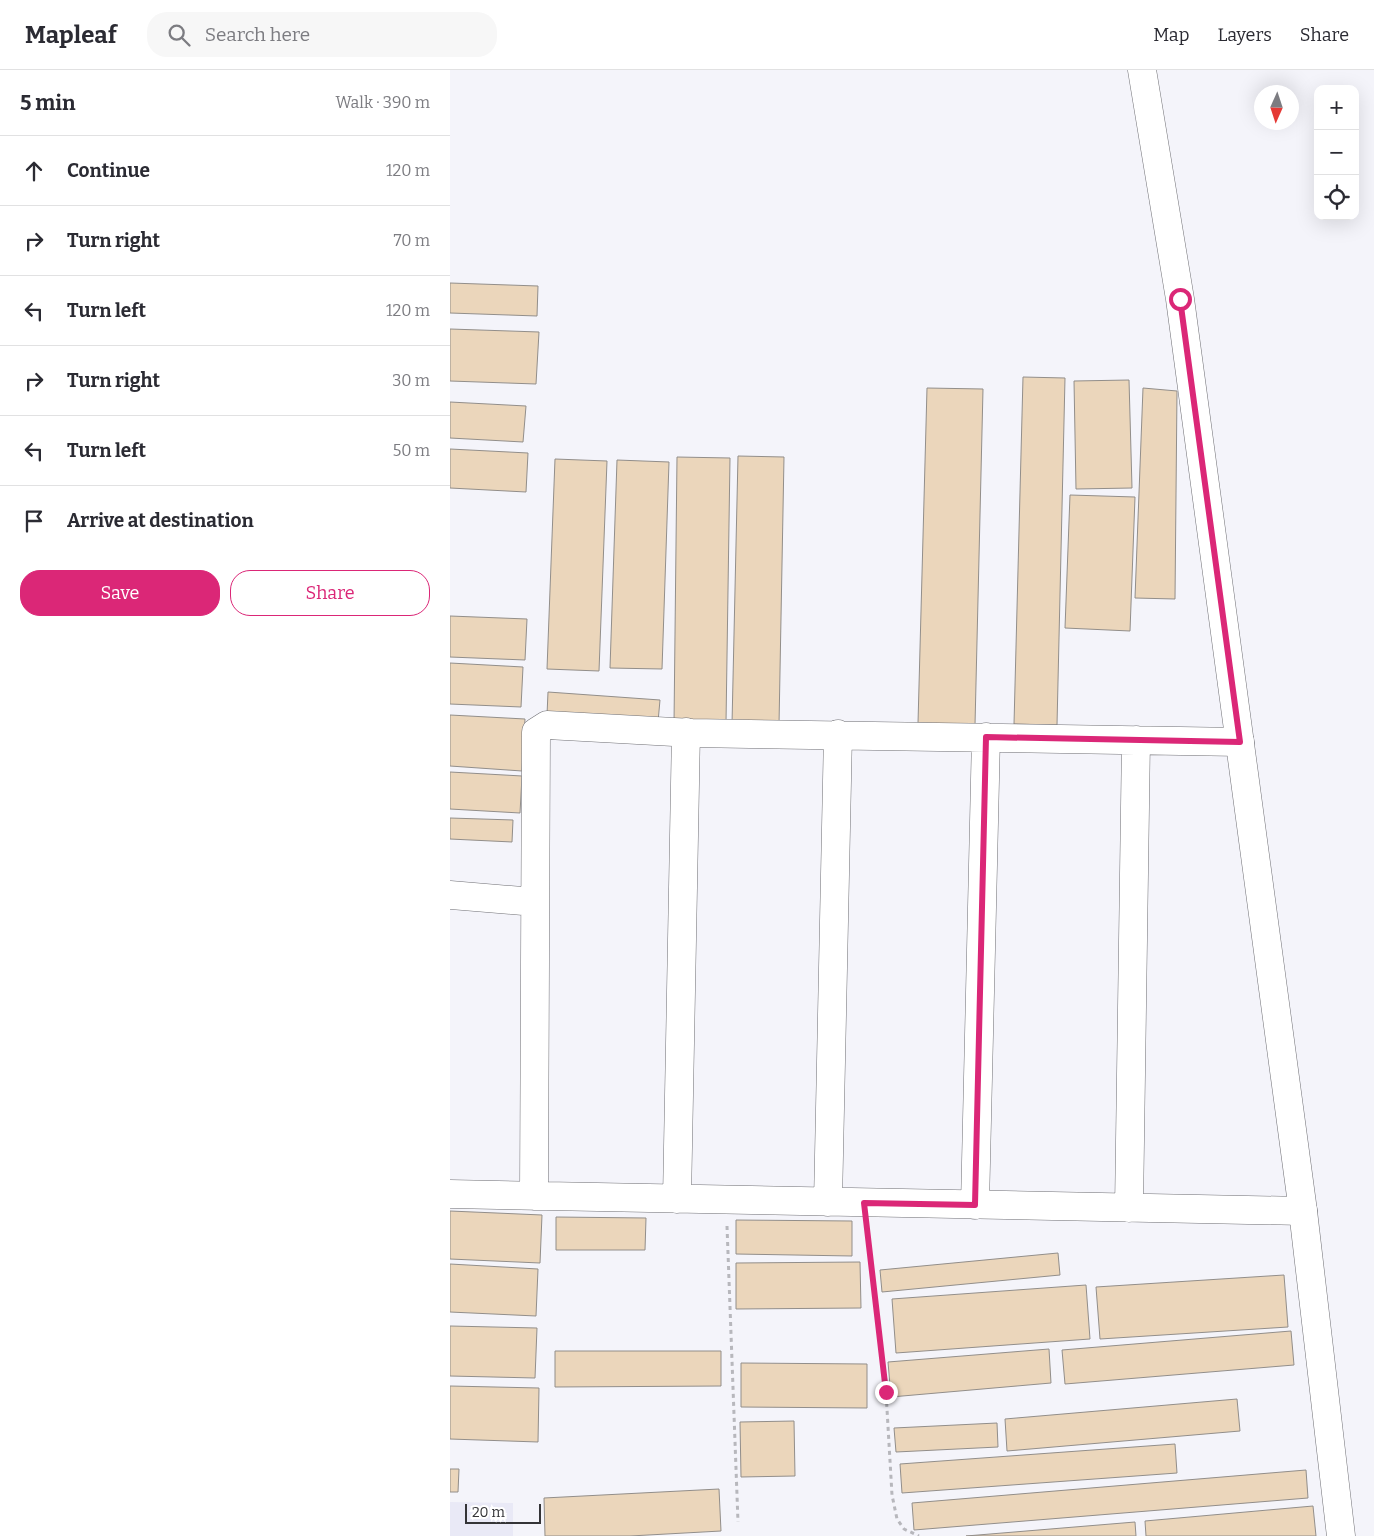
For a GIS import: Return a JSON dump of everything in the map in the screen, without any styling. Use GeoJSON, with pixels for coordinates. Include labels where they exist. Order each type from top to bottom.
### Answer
{"type":"FeatureCollection","features":[{"type":"Feature","properties":{"kind":"street"},"geometry":{"type":"LineString","coordinates":[[1142,70],[1180,299],[1303,1211],[1341,1536]]}},
{"type":"Feature","properties":{"kind":"street"},"geometry":{"type":"LineString","coordinates":[[534,1196],[536,732],[547,725],[686,732],[1240,742]]}},
{"type":"Feature","properties":{"kind":"street"},"geometry":{"type":"LineString","coordinates":[[677,1199],[686,732]]}},
{"type":"Feature","properties":{"kind":"street"},"geometry":{"type":"LineString","coordinates":[[828,1202],[838,734]]}},
{"type":"Feature","properties":{"kind":"street"},"geometry":{"type":"LineString","coordinates":[[975,1205],[986,737]]}},
{"type":"Feature","properties":{"kind":"street"},"geometry":{"type":"LineString","coordinates":[[1129,1208],[1136,740]]}},
{"type":"Feature","properties":{"kind":"street"},"geometry":{"type":"LineString","coordinates":[[450,895],[535,902]]}},
{"type":"Feature","properties":{"kind":"street"},"geometry":{"type":"LineString","coordinates":[[450,1194],[1303,1211]]}},
{"type":"Feature","properties":{"kind":"path"},"geometry":{"type":"LineString","coordinates":[[726,1200],[738,1522]]}},
{"type":"Feature","properties":{"kind":"path"},"geometry":{"type":"LineString","coordinates":[[864,1203],[886,1392],[892,1495],[897,1519],[904,1529],[919,1536]]}},
{"type":"Feature","properties":{"kind":"shaded area"},"geometry":{"type":"Polygon","coordinates":[[[450,1502],[513,1503],[513,1536],[450,1536],[450,1502]]]}},
{"type":"Feature","properties":{"kind":"building"},"geometry":{"type":"Polygon","coordinates":[[[450,283],[538,286],[537,316],[450,313],[450,283]]]}},
{"type":"Feature","properties":{"kind":"building"},"geometry":{"type":"Polygon","coordinates":[[[450,329],[539,332],[536,384],[450,381],[450,329]]]}},
{"type":"Feature","properties":{"kind":"building"},"geometry":{"type":"Polygon","coordinates":[[[1023,377],[1065,378],[1057,725],[1014,724],[1023,377]]]}},
{"type":"Feature","properties":{"kind":"building"},"geometry":{"type":"Polygon","coordinates":[[[1129,380],[1132,488],[1076,489],[1074,381],[1129,380]]]}},
{"type":"Feature","properties":{"kind":"building"},"geometry":{"type":"Polygon","coordinates":[[[927,388],[983,389],[975,725],[918,723],[927,388]]]}},
{"type":"Feature","properties":{"kind":"building"},"geometry":{"type":"Polygon","coordinates":[[[1143,388],[1177,391],[1175,599],[1135,598],[1143,388]]]}},
{"type":"Feature","properties":{"kind":"building"},"geometry":{"type":"Polygon","coordinates":[[[450,402],[526,406],[523,442],[450,438],[450,402]]]}},
{"type":"Feature","properties":{"kind":"building"},"geometry":{"type":"Polygon","coordinates":[[[450,449],[528,453],[526,492],[450,488],[450,449]]]}},
{"type":"Feature","properties":{"kind":"building"},"geometry":{"type":"Polygon","coordinates":[[[738,456],[784,457],[779,725],[732,724],[738,456]]]}},
{"type":"Feature","properties":{"kind":"building"},"geometry":{"type":"Polygon","coordinates":[[[677,457],[730,458],[726,723],[674,723],[677,457]]]}},
{"type":"Feature","properties":{"kind":"building"},"geometry":{"type":"Polygon","coordinates":[[[555,459],[607,461],[599,671],[547,669],[555,459]]]}},
{"type":"Feature","properties":{"kind":"building"},"geometry":{"type":"Polygon","coordinates":[[[617,460],[669,462],[662,669],[610,668],[617,460]]]}},
{"type":"Feature","properties":{"kind":"building"},"geometry":{"type":"Polygon","coordinates":[[[1070,495],[1135,497],[1130,631],[1065,628],[1070,495]]]}},
{"type":"Feature","properties":{"kind":"building"},"geometry":{"type":"Polygon","coordinates":[[[450,616],[527,619],[525,660],[450,657],[450,616]]]}},
{"type":"Feature","properties":{"kind":"building"},"geometry":{"type":"Polygon","coordinates":[[[450,663],[523,667],[521,707],[450,704],[450,663]]]}},
{"type":"Feature","properties":{"kind":"building"},"geometry":{"type":"Polygon","coordinates":[[[548,692],[660,700],[658,722],[547,715],[548,692]]]}},
{"type":"Feature","properties":{"kind":"building"},"geometry":{"type":"Polygon","coordinates":[[[450,715],[525,719],[522,771],[450,766],[450,715]]]}},
{"type":"Feature","properties":{"kind":"building"},"geometry":{"type":"Polygon","coordinates":[[[450,772],[522,776],[520,813],[450,809],[450,772]]]}},
{"type":"Feature","properties":{"kind":"building"},"geometry":{"type":"Polygon","coordinates":[[[450,818],[513,820],[512,842],[450,839],[450,818]]]}},
{"type":"Feature","properties":{"kind":"building"},"geometry":{"type":"Polygon","coordinates":[[[450,1211],[542,1215],[540,1263],[450,1259],[450,1211]]]}},
{"type":"Feature","properties":{"kind":"building"},"geometry":{"type":"Polygon","coordinates":[[[556,1217],[646,1218],[645,1250],[556,1250],[556,1217]]]}},
{"type":"Feature","properties":{"kind":"building"},"geometry":{"type":"Polygon","coordinates":[[[736,1220],[852,1221],[852,1256],[736,1254],[736,1220]]]}},
{"type":"Feature","properties":{"kind":"building"},"geometry":{"type":"Polygon","coordinates":[[[1058,1253],[1060,1275],[882,1292],[880,1270],[1058,1253]]]}},
{"type":"Feature","properties":{"kind":"building"},"geometry":{"type":"Polygon","coordinates":[[[860,1262],[861,1308],[736,1309],[736,1263],[860,1262]]]}},
{"type":"Feature","properties":{"kind":"building"},"geometry":{"type":"Polygon","coordinates":[[[450,1264],[538,1269],[536,1316],[450,1312],[450,1264]]]}},
{"type":"Feature","properties":{"kind":"building"},"geometry":{"type":"Polygon","coordinates":[[[1284,1275],[1288,1327],[1100,1339],[1096,1287],[1284,1275]]]}},
{"type":"Feature","properties":{"kind":"building"},"geometry":{"type":"Polygon","coordinates":[[[1086,1285],[1090,1339],[896,1353],[892,1299],[1086,1285]]]}},
{"type":"Feature","properties":{"kind":"building"},"geometry":{"type":"Polygon","coordinates":[[[450,1326],[537,1328],[535,1378],[450,1376],[450,1326]]]}},
{"type":"Feature","properties":{"kind":"building"},"geometry":{"type":"Polygon","coordinates":[[[1291,1331],[1294,1365],[1065,1384],[1062,1350],[1291,1331]]]}},
{"type":"Feature","properties":{"kind":"building"},"geometry":{"type":"Polygon","coordinates":[[[1049,1349],[1051,1383],[891,1397],[888,1362],[1049,1349]]]}},
{"type":"Feature","properties":{"kind":"building"},"geometry":{"type":"Polygon","coordinates":[[[555,1351],[721,1351],[721,1386],[555,1387],[555,1351]]]}},
{"type":"Feature","properties":{"kind":"building"},"geometry":{"type":"Polygon","coordinates":[[[741,1363],[867,1364],[867,1408],[741,1407],[741,1363]]]}},
{"type":"Feature","properties":{"kind":"building"},"geometry":{"type":"Polygon","coordinates":[[[450,1386],[539,1388],[538,1442],[450,1439],[450,1386]]]}},
{"type":"Feature","properties":{"kind":"building"},"geometry":{"type":"Polygon","coordinates":[[[1237,1399],[1240,1431],[1007,1451],[1005,1419],[1237,1399]]]}},
{"type":"Feature","properties":{"kind":"building"},"geometry":{"type":"Polygon","coordinates":[[[794,1421],[795,1476],[741,1477],[740,1422],[794,1421]]]}},
{"type":"Feature","properties":{"kind":"building"},"geometry":{"type":"Polygon","coordinates":[[[997,1423],[998,1447],[896,1452],[894,1428],[997,1423]]]}},
{"type":"Feature","properties":{"kind":"building"},"geometry":{"type":"Polygon","coordinates":[[[1175,1444],[1177,1473],[902,1493],[900,1464],[1175,1444]]]}},
{"type":"Feature","properties":{"kind":"building"},"geometry":{"type":"Polygon","coordinates":[[[450,1469],[459,1469],[458,1492],[450,1492],[450,1469]]]}},
{"type":"Feature","properties":{"kind":"building"},"geometry":{"type":"Polygon","coordinates":[[[1306,1470],[1308,1498],[914,1530],[912,1503],[1306,1470]]]}},
{"type":"Feature","properties":{"kind":"building"},"geometry":{"type":"Polygon","coordinates":[[[719,1489],[721,1531],[630,1536],[545,1536],[544,1498],[719,1489]]]}},
{"type":"Feature","properties":{"kind":"building"},"geometry":{"type":"Polygon","coordinates":[[[1313,1506],[1316,1536],[1146,1536],[1145,1521],[1313,1506]]]}},
{"type":"Feature","properties":{"kind":"building"},"geometry":{"type":"Polygon","coordinates":[[[1135,1522],[1136,1536],[966,1536],[1135,1522]]]}},
{"type":"Feature","properties":{"kind":"route"},"geometry":{"type":"LineString","coordinates":[[886,1392],[864,1203],[975,1205],[986,737],[1240,742],[1180,299]]}}]}
